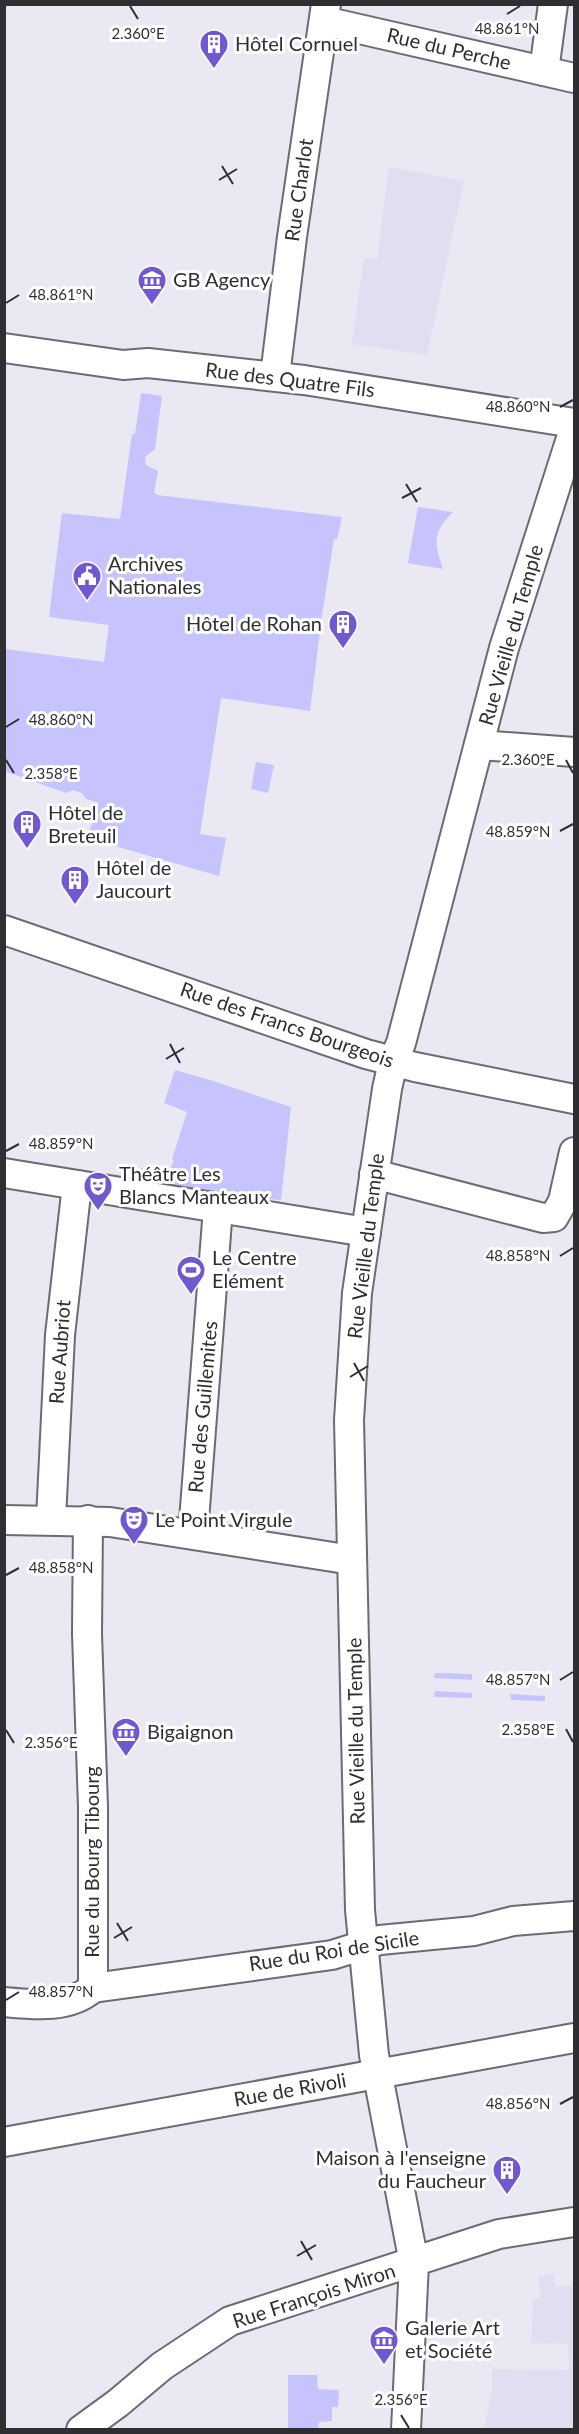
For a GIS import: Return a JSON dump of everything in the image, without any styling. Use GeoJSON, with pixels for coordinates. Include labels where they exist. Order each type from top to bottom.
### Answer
{"type":"FeatureCollection","features":[{"type":"Feature","properties":{"kind":"street"},"geometry":{"type":"LineString","coordinates":[[544,71],[553,4]]}},
{"type":"Feature","properties":{"kind":"street","name":"Rue du Perche"},"geometry":{"type":"LineString","coordinates":[[325,13],[574,78]]}},
{"type":"Feature","properties":{"kind":"street","name":"Rue Charlot"},"geometry":{"type":"LineString","coordinates":[[275,376],[292,237],[325,13]]}},
{"type":"Feature","properties":{"kind":"street","name":"Rue des Quatre Fils"},"geometry":{"type":"LineString","coordinates":[[4,348],[123,365],[148,363],[275,376],[574,423]]}},
{"type":"Feature","properties":{"kind":"street","name":"Rue Vieille du Temple"},"geometry":{"type":"LineString","coordinates":[[406,2430],[414,2263],[379,2082],[360,1910],[350,1397],[357,1293],[393,1062],[401,1043],[504,648],[574,429]]}},
{"type":"Feature","properties":{"kind":"street"},"geometry":{"type":"LineString","coordinates":[[479,745],[574,752]]}},
{"type":"Feature","properties":{"kind":"street","name":"Rue des Francs Bourgeois"},"geometry":{"type":"LineString","coordinates":[[4,930],[393,1062],[574,1099]]}},
{"type":"Feature","properties":{"kind":"street"},"geometry":{"type":"LineString","coordinates":[[374,1174],[543,1218],[554,1217],[563,1201],[574,1152]]}},
{"type":"Feature","properties":{"kind":"street"},"geometry":{"type":"LineString","coordinates":[[4,1173],[366,1232]]}},
{"type":"Feature","properties":{"kind":"street","name":"Rue Aubriot"},"geometry":{"type":"LineString","coordinates":[[51,1519],[64,1278],[77,1185]]}},
{"type":"Feature","properties":{"kind":"street","name":"Rue des Guillemites"},"geometry":{"type":"LineString","coordinates":[[193,1534],[218,1208]]}},
{"type":"Feature","properties":{"kind":"street"},"geometry":{"type":"LineString","coordinates":[[4,1520],[88,1520],[193,1534],[352,1560]]}},
{"type":"Feature","properties":{"kind":"street","name":"Rue du Bourg Tibourg"},"geometry":{"type":"LineString","coordinates":[[88,1520],[87,1634],[93,1807],[93,1988]]}},
{"type":"Feature","properties":{"kind":"street","name":"Rue du Roi de Sicile"},"geometry":{"type":"LineString","coordinates":[[4,2002],[34,2005],[71,2001],[83,1996],[93,1988],[332,1955],[380,1940],[474,1931],[513,1921],[574,1916]]}},
{"type":"Feature","properties":{"kind":"street","name":"Rue de Rivoli"},"geometry":{"type":"LineString","coordinates":[[4,2142],[379,2082],[574,2038]]}},
{"type":"Feature","properties":{"kind":"street","name":"Rue François Miron"},"geometry":{"type":"LineString","coordinates":[[81,2430],[162,2366],[230,2322],[499,2234],[574,2222]]}},
{"type":"Feature","properties":{"kind":"shaded area"},"geometry":{"type":"Polygon","coordinates":[[[389,167],[464,181],[427,355],[352,344],[364,258],[377,259],[389,167]]]}},
{"type":"Feature","properties":{"kind":"shaded area"},"geometry":{"type":"Polygon","coordinates":[[[141,393],[162,396],[155,449],[145,457],[146,465],[158,471],[154,492],[157,495],[342,517],[337,539],[334,539],[310,711],[221,698],[200,834],[226,838],[219,876],[87,838],[99,803],[86,799],[82,793],[73,790],[66,793],[5,773],[5,649],[104,662],[109,625],[49,617],[62,513],[120,519],[132,434],[135,434],[141,393]]]}},
{"type":"Feature","properties":{"kind":"shaded area"},"geometry":{"type":"Polygon","coordinates":[[[418,507],[453,512],[438,532],[437,545],[443,569],[408,563],[418,507]]]}},
{"type":"Feature","properties":{"kind":"shaded area"},"geometry":{"type":"Polygon","coordinates":[[[256,762],[274,765],[268,793],[251,789],[256,762]]]}},
{"type":"Feature","properties":{"kind":"shaded area"},"geometry":{"type":"Polygon","coordinates":[[[175,1070],[291,1107],[281,1200],[191,1194],[138,1181],[141,1168],[166,1176],[174,1160],[172,1159],[187,1112],[164,1103],[175,1070]]]}},
{"type":"Feature","properties":{"kind":"shaded area"},"geometry":{"type":"Polygon","coordinates":[[[435,1673],[472,1674],[472,1680],[434,1678],[435,1673]]]}},
{"type":"Feature","properties":{"kind":"shaded area"},"geometry":{"type":"Polygon","coordinates":[[[511,1675],[546,1677],[546,1682],[512,1681],[511,1675]]]}},
{"type":"Feature","properties":{"kind":"shaded area"},"geometry":{"type":"Polygon","coordinates":[[[435,1691],[472,1693],[472,1698],[434,1697],[435,1691]]]}},
{"type":"Feature","properties":{"kind":"shaded area"},"geometry":{"type":"Polygon","coordinates":[[[510,1694],[545,1696],[545,1701],[511,1700],[510,1694]]]}},
{"type":"Feature","properties":{"kind":"shaded area"},"geometry":{"type":"Polygon","coordinates":[[[553,2273],[556,2287],[574,2285],[574,2429],[484,2429],[492,2389],[492,2369],[569,2370],[568,2344],[531,2343],[533,2299],[541,2298],[538,2277],[553,2273]]]}},
{"type":"Feature","properties":{"kind":"shaded area"},"geometry":{"type":"Polygon","coordinates":[[[288,2375],[317,2375],[318,2389],[339,2390],[338,2407],[332,2407],[332,2421],[319,2422],[318,2429],[288,2429],[288,2375]]]}},
{"type":"Feature","properties":{"kind":"place","name":"Hôtel Cornuel"},"geometry":{"type":"Point","coordinates":[214,70]}},
{"type":"Feature","properties":{"kind":"place","name":"GB Agency"},"geometry":{"type":"Point","coordinates":[152,306]}},
{"type":"Feature","properties":{"kind":"place","name":"Archives Nationales"},"geometry":{"type":"Point","coordinates":[87,602]}},
{"type":"Feature","properties":{"kind":"place","name":"Hôtel de Rohan"},"geometry":{"type":"Point","coordinates":[343,650]}},
{"type":"Feature","properties":{"kind":"place","name":"Hôtel de Breteuil"},"geometry":{"type":"Point","coordinates":[27,850]}},
{"type":"Feature","properties":{"kind":"place","name":"Hôtel de Jaucourt"},"geometry":{"type":"Point","coordinates":[75,906]}},
{"type":"Feature","properties":{"kind":"place","name":"Théâtre Les Blancs Manteaux"},"geometry":{"type":"Point","coordinates":[98,1212]}},
{"type":"Feature","properties":{"kind":"place","name":"Le Centre Elément"},"geometry":{"type":"Point","coordinates":[191,1296]}},
{"type":"Feature","properties":{"kind":"place","name":"Le Point Virgule"},"geometry":{"type":"Point","coordinates":[134,1546]}},
{"type":"Feature","properties":{"kind":"place","name":"Bigaignon"},"geometry":{"type":"Point","coordinates":[126,1758]}},
{"type":"Feature","properties":{"kind":"place","name":"Maison à l'enseigne du Faucheur"},"geometry":{"type":"Point","coordinates":[507,2196]}},
{"type":"Feature","properties":{"kind":"place","name":"Galerie Art et Société"},"geometry":{"type":"Point","coordinates":[384,2366]}}]}
